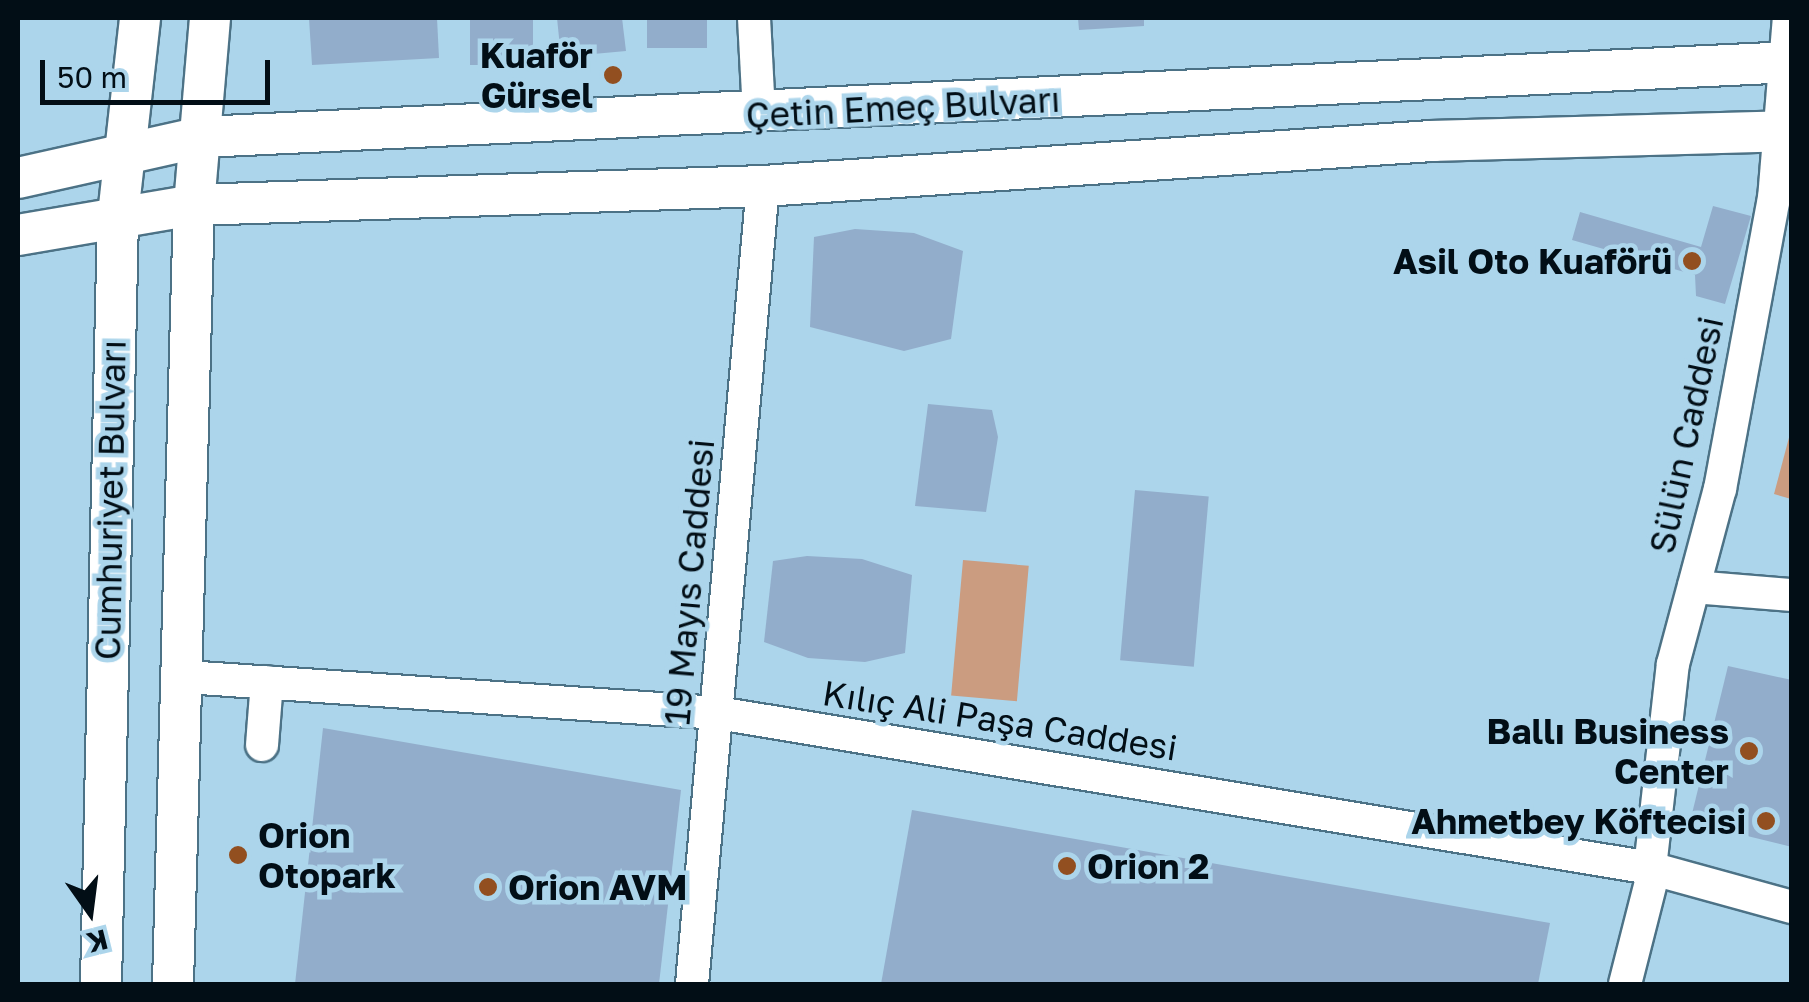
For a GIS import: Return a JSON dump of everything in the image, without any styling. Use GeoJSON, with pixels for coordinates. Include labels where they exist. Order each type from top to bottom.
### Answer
{"type":"FeatureCollection","features":[{"type":"Feature","properties":{"kind":"main road","name":"Cumhuriyet Bulvarı"},"geometry":{"type":"LineString","coordinates":[[102,984],[118,214],[140,18]]}},
{"type":"Feature","properties":{"kind":"main road"},"geometry":{"type":"LineString","coordinates":[[172,984],[186,677],[194,205],[210,18]]}},
{"type":"Feature","properties":{"kind":"main road","name":"Çetin Emeç Bulvarı"},"geometry":{"type":"LineString","coordinates":[[18,178],[124,158],[202,137],[759,114],[1789,62]]}},
{"type":"Feature","properties":{"kind":"main road","name":"Çetin Emeç Bulvarı"},"geometry":{"type":"LineString","coordinates":[[18,235],[118,214],[194,205],[762,186],[1432,141],[1787,131]]}},
{"type":"Feature","properties":{"kind":"street"},"geometry":{"type":"LineString","coordinates":[[754,18],[759,114]]}},
{"type":"Feature","properties":{"kind":"street","name":"Sülün Caddesi"},"geometry":{"type":"LineString","coordinates":[[1624,984],[1652,869],[1673,664],[1720,489],[1787,131],[1789,18]]}},
{"type":"Feature","properties":{"kind":"street","name":"19 Mayıs Caddesi"},"geometry":{"type":"LineString","coordinates":[[692,984],[762,186]]}},
{"type":"Feature","properties":{"kind":"street"},"geometry":{"type":"LineString","coordinates":[[1694,587],[1792,595]]}},
{"type":"Feature","properties":{"kind":"street","name":"Kılıç Ali Paşa Caddesi"},"geometry":{"type":"LineString","coordinates":[[186,677],[718,713],[1652,869],[1792,907]]}},
{"type":"Feature","properties":{"kind":"street"},"geometry":{"type":"LineString","coordinates":[[262,745],[268,682]]}},
{"type":"Feature","properties":{"kind":"shaded area"},"geometry":{"type":"Polygon","coordinates":[[[1791,430],[1791,499],[1774,494],[1791,430]]]}},
{"type":"Feature","properties":{"kind":"shaded area"},"geometry":{"type":"Polygon","coordinates":[[[963,560],[1029,566],[1017,701],[951,695],[963,560]]]}},
{"type":"Feature","properties":{"kind":"building"},"geometry":{"type":"Polygon","coordinates":[[[309,18],[437,18],[439,58],[312,65],[309,18]]]}},
{"type":"Feature","properties":{"kind":"building"},"geometry":{"type":"Polygon","coordinates":[[[470,18],[533,18],[533,65],[470,65],[470,18]]]}},
{"type":"Feature","properties":{"kind":"building"},"geometry":{"type":"Polygon","coordinates":[[[557,18],[622,18],[626,51],[561,57],[557,18]]]}},
{"type":"Feature","properties":{"kind":"building"},"geometry":{"type":"Polygon","coordinates":[[[647,18],[707,18],[707,48],[647,48],[647,18]]]}},
{"type":"Feature","properties":{"kind":"building"},"geometry":{"type":"Polygon","coordinates":[[[1078,18],[1144,18],[1144,26],[1079,30],[1078,18]]]}},
{"type":"Feature","properties":{"kind":"building","name":"Asil Oto Kuaförü"},"geometry":{"type":"Polygon","coordinates":[[[1713,206],[1751,216],[1725,304],[1696,296],[1695,275],[1572,240],[1580,212],[1701,247],[1713,206]]]}},
{"type":"Feature","properties":{"kind":"building"},"geometry":{"type":"Polygon","coordinates":[[[855,229],[914,233],[963,251],[951,339],[904,351],[810,327],[814,237],[855,229]]]}},
{"type":"Feature","properties":{"kind":"building"},"geometry":{"type":"Polygon","coordinates":[[[928,404],[992,410],[998,437],[986,512],[915,506],[928,404]]]}},
{"type":"Feature","properties":{"kind":"building"},"geometry":{"type":"Polygon","coordinates":[[[1135,490],[1209,496],[1194,667],[1120,660],[1135,490]]]}},
{"type":"Feature","properties":{"kind":"building"},"geometry":{"type":"Polygon","coordinates":[[[807,556],[862,559],[912,575],[905,653],[865,662],[808,658],[764,642],[773,561],[807,556]]]}},
{"type":"Feature","properties":{"kind":"building","name":"Ballı Business Center"},"geometry":{"type":"Polygon","coordinates":[[[1728,666],[1792,680],[1792,847],[1690,822],[1728,666]]]}},
{"type":"Feature","properties":{"kind":"building","name":"Orion AVM"},"geometry":{"type":"Polygon","coordinates":[[[323,728],[681,790],[659,984],[295,984],[323,728]]]}},
{"type":"Feature","properties":{"kind":"building","name":"Orion 2"},"geometry":{"type":"Polygon","coordinates":[[[912,810],[1550,923],[1538,984],[881,984],[912,810]]]}},
{"type":"Feature","properties":{"kind":"place","name":"Kuaför Gürsel"},"geometry":{"type":"Point","coordinates":[613,75]}},
{"type":"Feature","properties":{"kind":"place","name":"Asil Oto Kuaförü"},"geometry":{"type":"Point","coordinates":[1692,261]}},
{"type":"Feature","properties":{"kind":"place","name":"Ballı Business Center"},"geometry":{"type":"Point","coordinates":[1749,751]}},
{"type":"Feature","properties":{"kind":"place","name":"Ahmetbey Köftecisi"},"geometry":{"type":"Point","coordinates":[1766,821]}},
{"type":"Feature","properties":{"kind":"place","name":"Orion Otopark"},"geometry":{"type":"Point","coordinates":[238,855]}},
{"type":"Feature","properties":{"kind":"place","name":"Orion 2"},"geometry":{"type":"Point","coordinates":[1067,866]}},
{"type":"Feature","properties":{"kind":"place","name":"Orion AVM"},"geometry":{"type":"Point","coordinates":[488,887]}}]}
